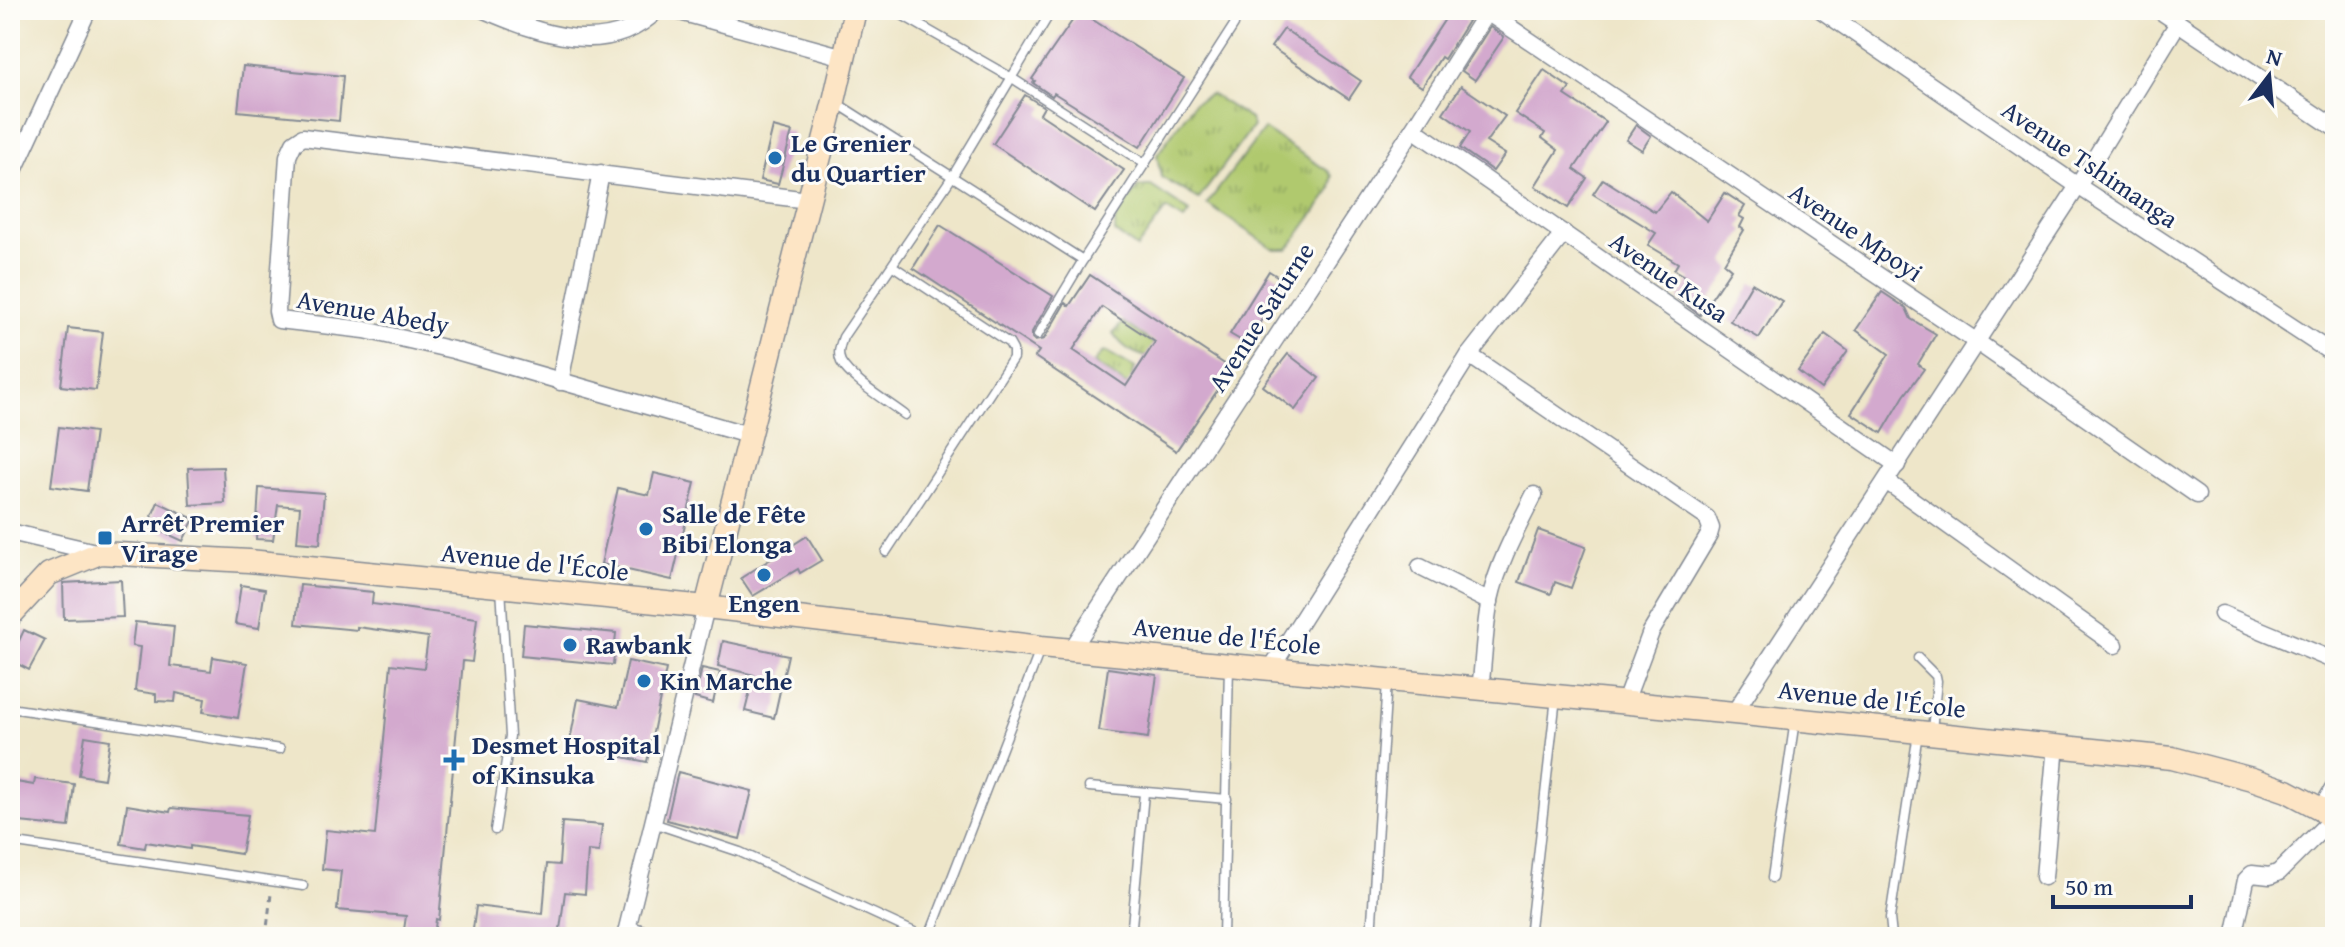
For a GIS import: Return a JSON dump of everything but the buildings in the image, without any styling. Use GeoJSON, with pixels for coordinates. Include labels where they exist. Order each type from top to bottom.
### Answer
{"type":"FeatureCollection","features":[{"type":"Feature","properties":{"kind":"main road"},"geometry":{"type":"LineString","coordinates":[[706,607],[855,10]]}},
{"type":"Feature","properties":{"kind":"main road"},"geometry":{"type":"LineString","coordinates":[[10,616],[49,574],[100,553]]}},
{"type":"Feature","properties":{"kind":"main road","name":"Avenue de l'École"},"geometry":{"type":"LineString","coordinates":[[100,553],[249,561],[706,607],[1041,647],[1272,667],[2172,758],[2287,791],[2330,816]]}},
{"type":"Feature","properties":{"kind":"street"},"geometry":{"type":"LineString","coordinates":[[10,179],[88,10]]}},
{"type":"Feature","properties":{"kind":"street"},"geometry":{"type":"LineString","coordinates":[[486,10],[526,27],[577,39],[627,32],[657,10]]}},
{"type":"Feature","properties":{"kind":"street"},"geometry":{"type":"LineString","coordinates":[[673,10],[844,57]]}},
{"type":"Feature","properties":{"kind":"street","name":"Avenue Tshimanga"},"geometry":{"type":"LineString","coordinates":[[1821,10],[2078,186],[2335,355]]}},
{"type":"Feature","properties":{"kind":"street"},"geometry":{"type":"LineString","coordinates":[[2159,10],[2335,128]]}},
{"type":"Feature","properties":{"kind":"street","name":"Avenue Saturne"},"geometry":{"type":"LineString","coordinates":[[1072,649],[1488,11]]}},
{"type":"Feature","properties":{"kind":"street","name":"Avenue Mpoyi"},"geometry":{"type":"LineString","coordinates":[[1488,11],[2197,495]]}},
{"type":"Feature","properties":{"kind":"street"},"geometry":{"type":"LineString","coordinates":[[1734,713],[2078,186],[2178,23]]}},
{"type":"Feature","properties":{"kind":"street","name":"Avenue Kusa"},"geometry":{"type":"LineString","coordinates":[[1413,129],[1897,465]]}},
{"type":"Feature","properties":{"kind":"street","name":"Avenue Abedy"},"geometry":{"type":"LineString","coordinates":[[748,435],[453,350],[365,330],[279,320],[277,311],[288,156],[294,143],[303,137],[808,200]]}},
{"type":"Feature","properties":{"kind":"street"},"geometry":{"type":"LineString","coordinates":[[560,382],[601,173]]}},
{"type":"Feature","properties":{"kind":"street"},"geometry":{"type":"LineString","coordinates":[[1272,667],[1469,355],[1564,233]]}},
{"type":"Feature","properties":{"kind":"street"},"geometry":{"type":"LineString","coordinates":[[1469,355],[1710,523],[1709,535],[1651,632],[1625,702]]}},
{"type":"Feature","properties":{"kind":"street"},"geometry":{"type":"LineString","coordinates":[[1886,481],[2115,645]]}},
{"type":"Feature","properties":{"kind":"street"},"geometry":{"type":"LineString","coordinates":[[1480,689],[1490,602],[1510,543],[1534,495]]}},
{"type":"Feature","properties":{"kind":"street"},"geometry":{"type":"LineString","coordinates":[[10,532],[100,553]]}},
{"type":"Feature","properties":{"kind":"street"},"geometry":{"type":"LineString","coordinates":[[1420,567],[1490,602]]}},
{"type":"Feature","properties":{"kind":"street"},"geometry":{"type":"LineString","coordinates":[[626,931],[706,607]]}},
{"type":"Feature","properties":{"kind":"street"},"geometry":{"type":"LineString","coordinates":[[2222,614],[2335,661]]}},
{"type":"Feature","properties":{"kind":"street"},"geometry":{"type":"LineString","coordinates":[[2044,877],[2056,745]]}},
{"type":"Feature","properties":{"kind":"street"},"geometry":{"type":"LineString","coordinates":[[2234,937],[2246,880],[2252,874],[2270,876],[2279,872],[2330,816],[2335,786]]}},
{"type":"Feature","properties":{"kind":"lane"},"geometry":{"type":"LineString","coordinates":[[893,10],[1012,78],[1145,164]]}},
{"type":"Feature","properties":{"kind":"lane"},"geometry":{"type":"LineString","coordinates":[[905,415],[849,372],[840,360],[843,337],[952,177],[1052,10]]}},
{"type":"Feature","properties":{"kind":"lane"},"geometry":{"type":"LineString","coordinates":[[1038,335],[1234,25]]}},
{"type":"Feature","properties":{"kind":"lane"},"geometry":{"type":"LineString","coordinates":[[834,101],[1083,260]]}},
{"type":"Feature","properties":{"kind":"lane"},"geometry":{"type":"LineString","coordinates":[[886,552],[1013,358],[1009,343],[893,266]]}},
{"type":"Feature","properties":{"kind":"lane"},"geometry":{"type":"LineString","coordinates":[[495,830],[510,736],[501,587]]}},
{"type":"Feature","properties":{"kind":"lane"},"geometry":{"type":"LineString","coordinates":[[653,823],[740,852],[927,937],[1041,647]]}},
{"type":"Feature","properties":{"kind":"lane"},"geometry":{"type":"LineString","coordinates":[[1892,937],[1890,918],[1937,681],[1936,676],[1918,658]]}},
{"type":"Feature","properties":{"kind":"lane"},"geometry":{"type":"LineString","coordinates":[[1223,937],[1229,664]]}},
{"type":"Feature","properties":{"kind":"lane"},"geometry":{"type":"LineString","coordinates":[[1371,937],[1388,681]]}},
{"type":"Feature","properties":{"kind":"lane"},"geometry":{"type":"LineString","coordinates":[[1529,937],[1557,696]]}},
{"type":"Feature","properties":{"kind":"lane"},"geometry":{"type":"LineString","coordinates":[[10,708],[280,749]]}},
{"type":"Feature","properties":{"kind":"lane"},"geometry":{"type":"LineString","coordinates":[[1772,878],[1795,720]]}},
{"type":"Feature","properties":{"kind":"lane"},"geometry":{"type":"LineString","coordinates":[[1089,787],[1227,799]]}},
{"type":"Feature","properties":{"kind":"lane"},"geometry":{"type":"LineString","coordinates":[[1131,937],[1144,793]]}},
{"type":"Feature","properties":{"kind":"lane"},"geometry":{"type":"LineString","coordinates":[[10,842],[303,886]]}},
{"type":"Feature","properties":{"kind":"lane"},"geometry":{"type":"LineString","coordinates":[[626,931],[663,937]]}},
{"type":"Feature","properties":{"kind":"path"},"geometry":{"type":"LineString","coordinates":[[266,937],[272,882]]}},
{"type":"Feature","properties":{"kind":"green space"},"geometry":{"type":"Polygon","coordinates":[[[1211,94],[1250,119],[1253,126],[1199,199],[1161,177],[1157,155],[1194,103],[1211,94]]]}},
{"type":"Feature","properties":{"kind":"green space"},"geometry":{"type":"Polygon","coordinates":[[[1264,129],[1332,176],[1331,190],[1288,249],[1274,249],[1207,204],[1264,129]]]}},
{"type":"Feature","properties":{"kind":"green space"},"geometry":{"type":"Polygon","coordinates":[[[1151,186],[1190,212],[1184,220],[1166,209],[1137,248],[1115,232],[1115,220],[1138,187],[1151,186]]]}},
{"type":"Feature","properties":{"kind":"green space"},"geometry":{"type":"Polygon","coordinates":[[[1123,322],[1160,348],[1155,359],[1131,351],[1117,339],[1113,333],[1123,322]]]}},
{"type":"Feature","properties":{"kind":"green space"},"geometry":{"type":"Polygon","coordinates":[[[1107,352],[1135,368],[1132,375],[1134,390],[1094,363],[1102,353],[1107,352]]]}},
{"type":"Feature","properties":{"kind":"place","name":"Le Grenier du Quartier"},"geometry":{"type":"Point","coordinates":[775,158]}},
{"type":"Feature","properties":{"kind":"place","name":"Salle de Fête Bibi Elonga"},"geometry":{"type":"Point","coordinates":[646,529]}},
{"type":"Feature","properties":{"kind":"place","name":"Arrêt Premier Virage"},"geometry":{"type":"Point","coordinates":[105,538]}},
{"type":"Feature","properties":{"kind":"place","name":"Engen"},"geometry":{"type":"Point","coordinates":[764,575]}},
{"type":"Feature","properties":{"kind":"place","name":"Rawbank"},"geometry":{"type":"Point","coordinates":[570,645]}},
{"type":"Feature","properties":{"kind":"place","name":"Kin Marche"},"geometry":{"type":"Point","coordinates":[644,681]}},
{"type":"Feature","properties":{"kind":"place","name":"Desmet Hospital of Kinsuka"},"geometry":{"type":"Point","coordinates":[454,760]}}]}
